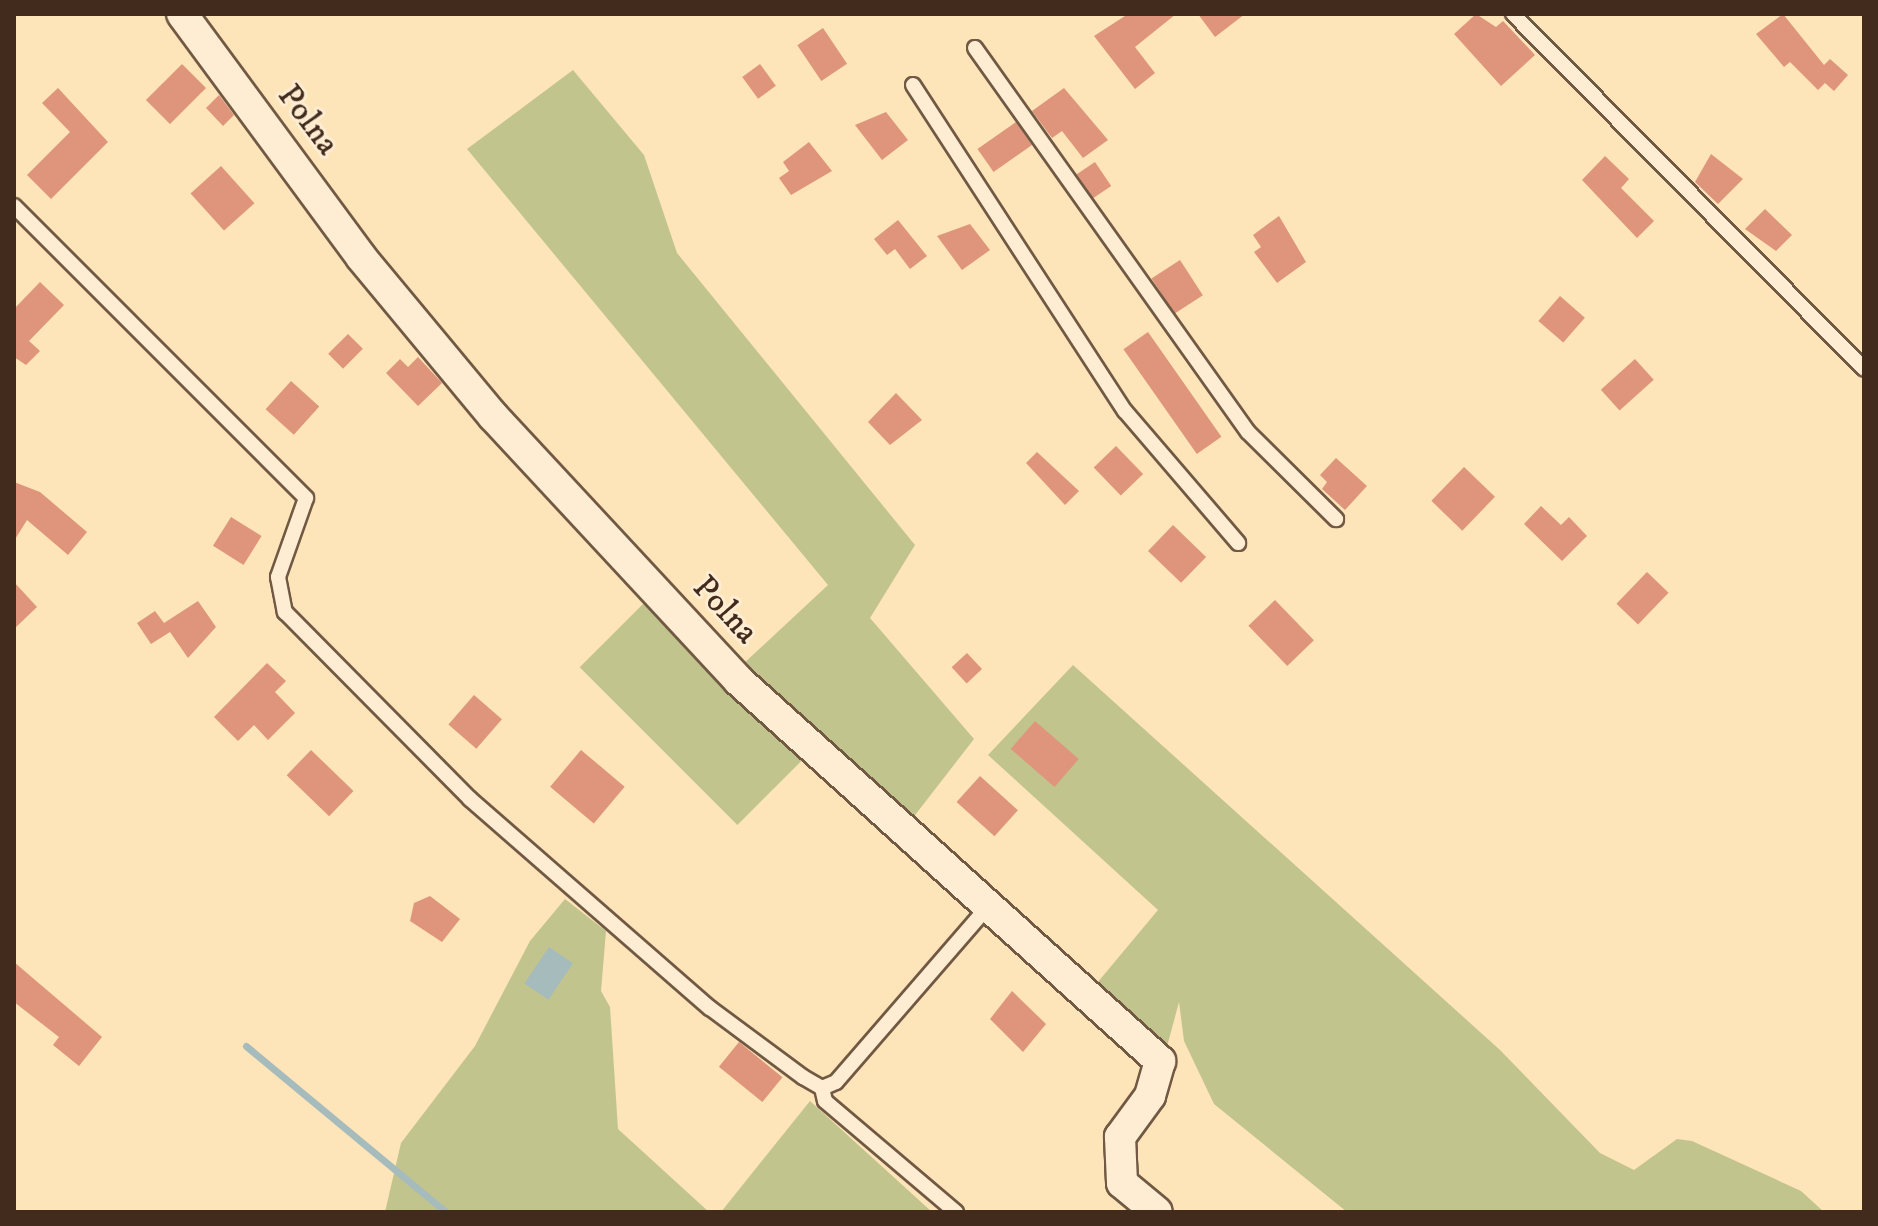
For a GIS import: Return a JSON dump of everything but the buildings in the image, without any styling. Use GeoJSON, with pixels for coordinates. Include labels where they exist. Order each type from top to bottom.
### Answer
{"type":"FeatureCollection","features":[{"type":"Feature","properties":{"kind":"street","name":"Polna"},"geometry":{"type":"LineString","coordinates":[[182,14],[361,257],[493,416],[738,680],[986,909],[1160,1061],[1150,1096],[1120,1137],[1122,1183],[1157,1212]]}},
{"type":"Feature","properties":{"kind":"lane"},"geometry":{"type":"LineString","coordinates":[[1513,14],[1864,369]]}},
{"type":"Feature","properties":{"kind":"lane"},"geometry":{"type":"LineString","coordinates":[[975,48],[1248,432],[1336,519]]}},
{"type":"Feature","properties":{"kind":"lane"},"geometry":{"type":"LineString","coordinates":[[913,85],[1125,411],[1238,543]]}},
{"type":"Feature","properties":{"kind":"lane"},"geometry":{"type":"LineString","coordinates":[[14,206],[306,498],[278,577],[285,612],[470,799],[710,1008],[822,1088],[825,1101],[956,1212]]}},
{"type":"Feature","properties":{"kind":"lane"},"geometry":{"type":"LineString","coordinates":[[822,1088],[853,1065],[986,909]]}},
{"type":"Feature","properties":{"kind":"green space"},"geometry":{"type":"Polygon","coordinates":[[[573,70],[644,155],[677,253],[915,545],[870,618],[974,739],[905,828],[741,666],[828,585],[467,149],[573,70]]]}},
{"type":"Feature","properties":{"kind":"green space"},"geometry":{"type":"Polygon","coordinates":[[[649,598],[807,756],[737,825],[580,667],[649,598]]]}},
{"type":"Feature","properties":{"kind":"green space"},"geometry":{"type":"Polygon","coordinates":[[[1073,665],[1500,1050],[1600,1153],[1634,1170],[1677,1139],[1692,1141],[1801,1191],[1824,1212],[1347,1212],[1214,1104],[1184,1041],[1179,1002],[1165,1054],[1092,989],[1158,910],[988,755],[1073,665]]]}},
{"type":"Feature","properties":{"kind":"green space"},"geometry":{"type":"Polygon","coordinates":[[[565,899],[606,931],[601,991],[610,1007],[618,1129],[709,1212],[385,1212],[401,1143],[475,1046],[530,941],[565,899]]]}},
{"type":"Feature","properties":{"kind":"green space"},"geometry":{"type":"Polygon","coordinates":[[[810,1101],[932,1212],[721,1212],[810,1101]]]}},
{"type":"Feature","properties":{"kind":"shaded area"},"geometry":{"type":"Polygon","coordinates":[[[549,947],[573,963],[548,1000],[524,983],[549,947]]]}},
{"type":"Feature","properties":{"kind":"waterway"},"geometry":{"type":"LineString","coordinates":[[246,1046],[446,1212]]}}]}
